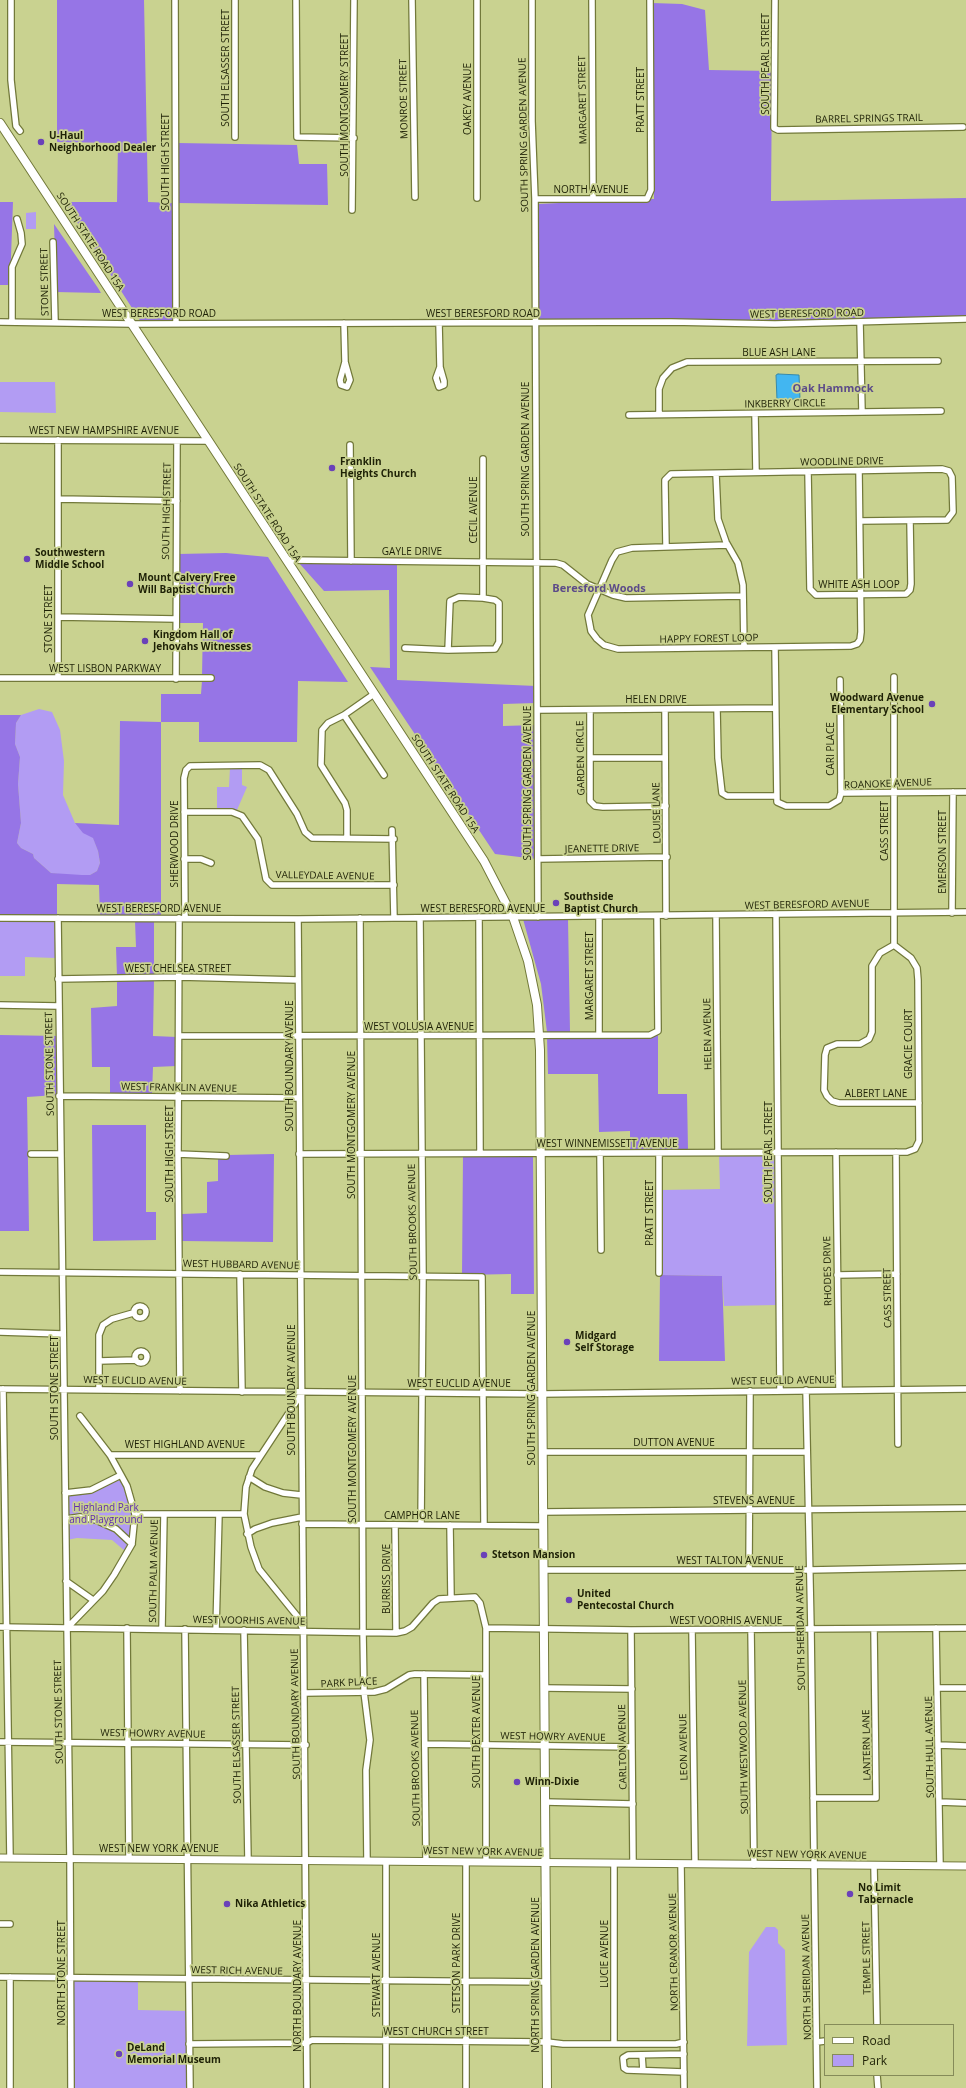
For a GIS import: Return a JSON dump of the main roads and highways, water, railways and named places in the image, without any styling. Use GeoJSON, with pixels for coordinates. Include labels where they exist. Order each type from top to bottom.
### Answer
{"type":"FeatureCollection","features":[{"type":"Feature","properties":{"kind":"highway","name":"SOUTH STATE ROAD 15A"},"geometry":{"type":"LineString","coordinates":[[0,123],[484,861],[513,917]]}},
{"type":"Feature","properties":{"kind":"highway","name":"SOUTH SPRING GARDEN AVENUE"},"geometry":{"type":"LineString","coordinates":[[513,917],[524,945],[532,975],[540,1035],[545,1863]]}},
{"type":"Feature","properties":{"kind":"highway","name":"NORTH SPRING GARDEN AVENUE"},"geometry":{"type":"LineString","coordinates":[[545,1863],[547,2088]]}},
{"type":"Feature","properties":{"kind":"main road","name":"WEST NEW YORK AVENUE"},"geometry":{"type":"LineString","coordinates":[[0,1858],[966,1866]]}},
{"type":"Feature","properties":{"kind":"water"},"geometry":{"type":"Polygon","coordinates":[[[776,375],[799,375],[800,399],[777,400],[776,375]]]}},
{"type":"Feature","properties":{"kind":"place","name":"U-Haul Neighborhood Dealer"},"geometry":{"type":"Point","coordinates":[41,142]}},
{"type":"Feature","properties":{"kind":"place","name":"Franklin Heights Church"},"geometry":{"type":"Point","coordinates":[332,468]}},
{"type":"Feature","properties":{"kind":"place","name":"Southwestern Middle School"},"geometry":{"type":"Point","coordinates":[27,559]}},
{"type":"Feature","properties":{"kind":"place","name":"Mount Calvery Free Will Baptist Church"},"geometry":{"type":"Point","coordinates":[130,584]}},
{"type":"Feature","properties":{"kind":"place","name":"Kingdom Hall of Jehovahs Witnesses"},"geometry":{"type":"Point","coordinates":[145,641]}},
{"type":"Feature","properties":{"kind":"place","name":"Woodward Avenue Elementary School"},"geometry":{"type":"Point","coordinates":[932,704]}},
{"type":"Feature","properties":{"kind":"place","name":"Southside Baptist Church"},"geometry":{"type":"Point","coordinates":[556,903]}},
{"type":"Feature","properties":{"kind":"place","name":"Midgard Self Storage"},"geometry":{"type":"Point","coordinates":[567,1342]}},
{"type":"Feature","properties":{"kind":"place","name":"Stetson Mansion"},"geometry":{"type":"Point","coordinates":[484,1555]}},
{"type":"Feature","properties":{"kind":"place","name":"United Pentecostal Church"},"geometry":{"type":"Point","coordinates":[569,1600]}},
{"type":"Feature","properties":{"kind":"place","name":"Winn-Dixie"},"geometry":{"type":"Point","coordinates":[517,1782]}},
{"type":"Feature","properties":{"kind":"place","name":"No Limit Tabernacle"},"geometry":{"type":"Point","coordinates":[850,1894]}},
{"type":"Feature","properties":{"kind":"place","name":"Nika Athletics"},"geometry":{"type":"Point","coordinates":[227,1904]}},
{"type":"Feature","properties":{"kind":"place","name":"DeLand Memorial Museum"},"geometry":{"type":"Point","coordinates":[119,2054]}},
{"type":"Feature","properties":{"kind":"district","name":"Oak Hammock"},"geometry":{"type":"Point","coordinates":[833,389]}},
{"type":"Feature","properties":{"kind":"district","name":"Beresford Woods"},"geometry":{"type":"Point","coordinates":[599,589]}},
{"type":"Feature","properties":{"kind":"park label","name":"Highland Park and Playground"},"geometry":{"type":"Point","coordinates":[106,1514]}}]}
